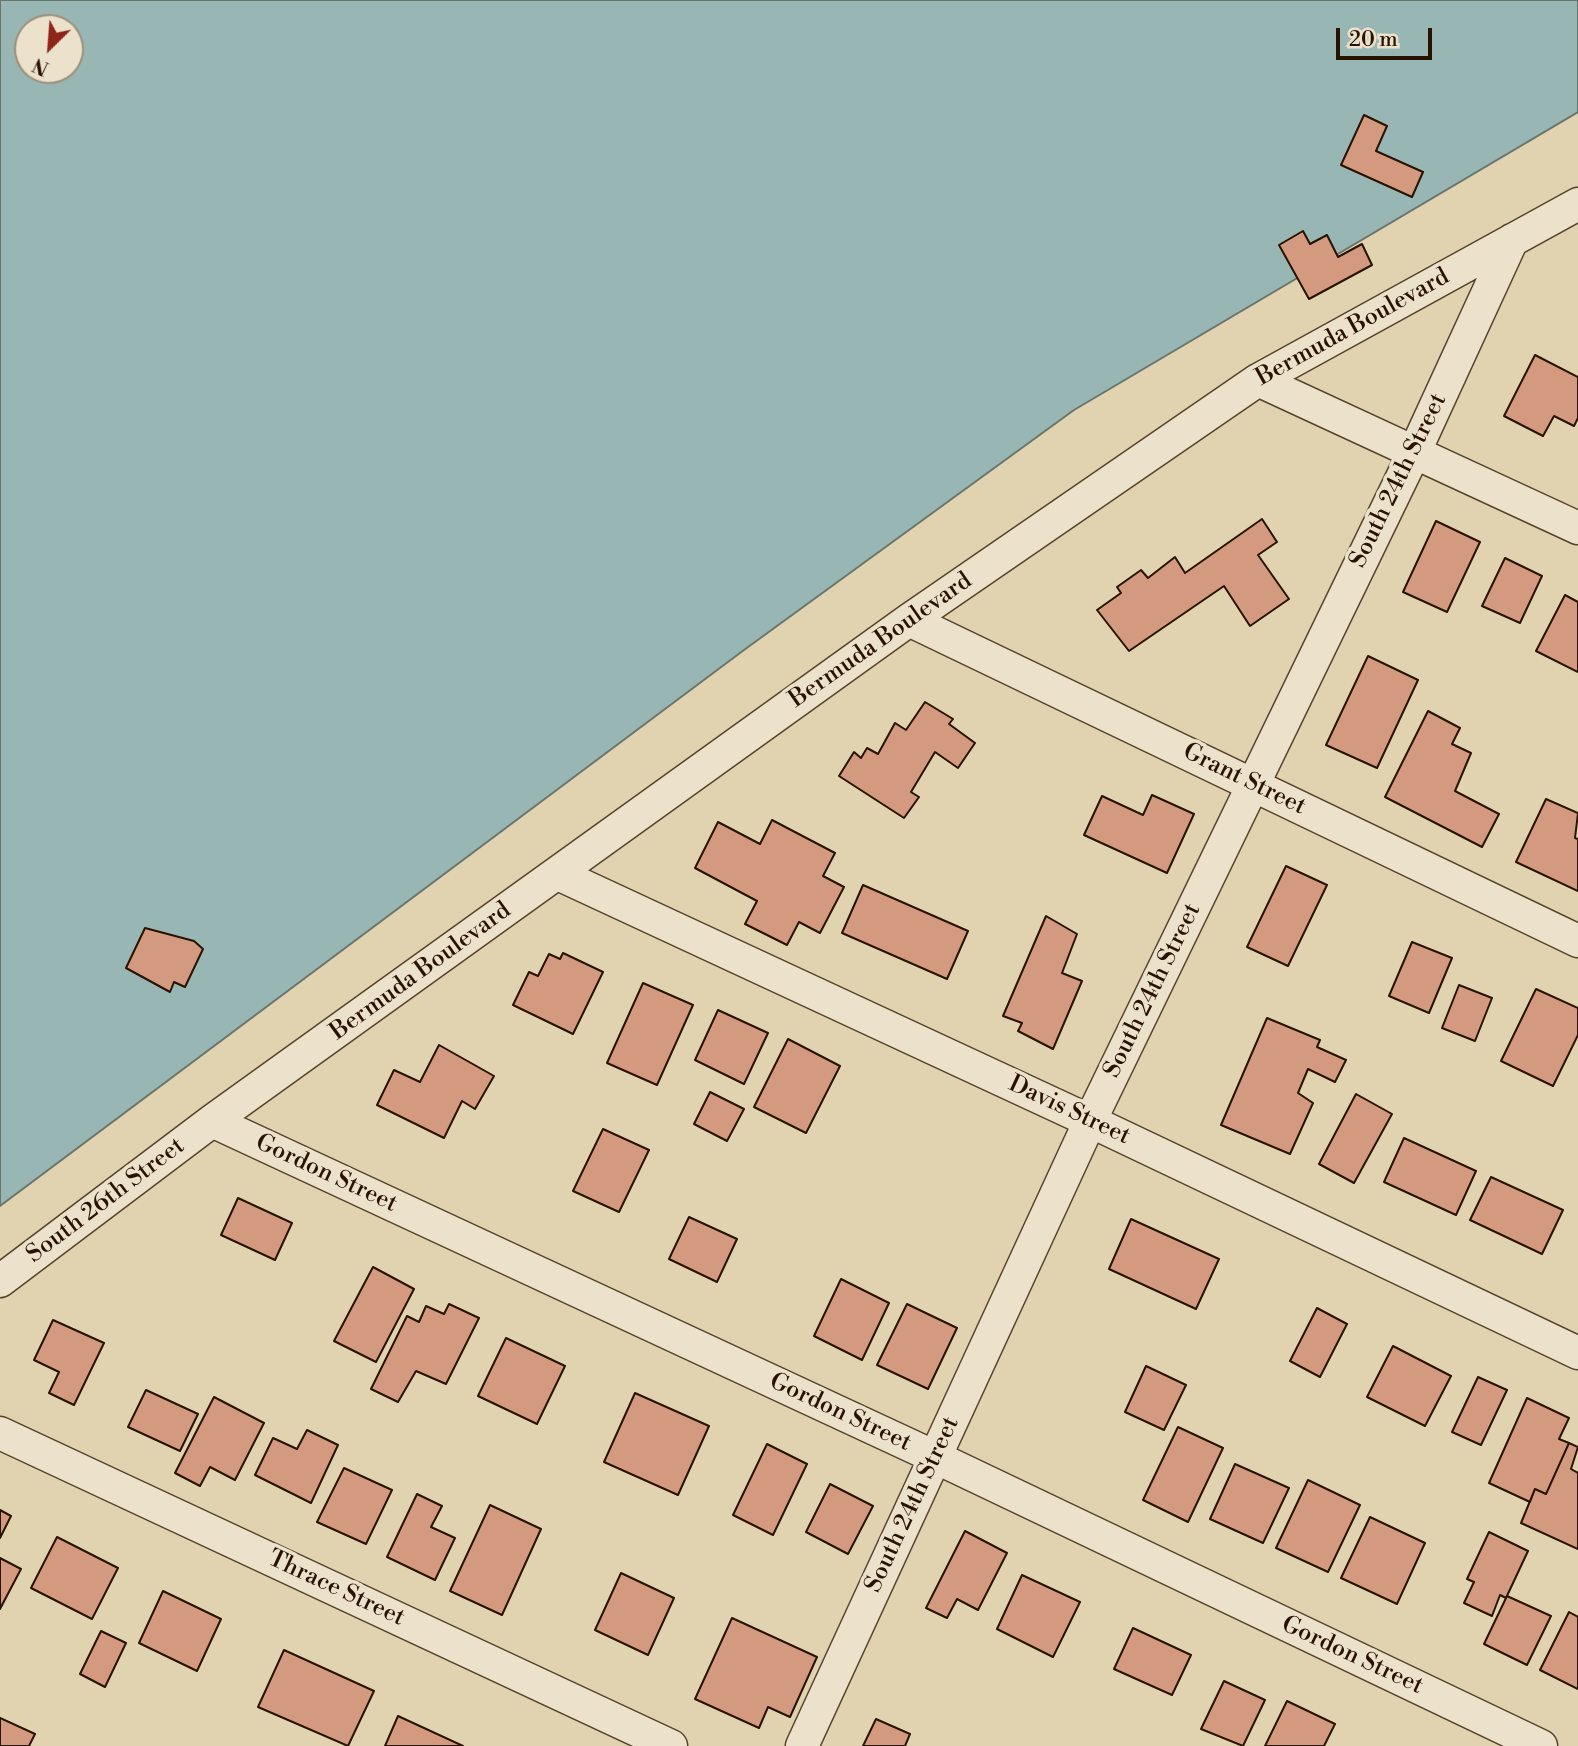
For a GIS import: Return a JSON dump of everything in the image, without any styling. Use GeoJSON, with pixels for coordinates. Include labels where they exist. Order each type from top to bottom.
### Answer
{"type":"FeatureCollection","features":[{"type":"Feature","properties":{"kind":"street","name":"Bermuda Boulevard"},"geometry":{"type":"LineString","coordinates":[[212,1121],[909,620],[1258,380],[1578,204]]}},
{"type":"Feature","properties":{"kind":"street","name":"South 24th Street"},"geometry":{"type":"LineString","coordinates":[[802,1746],[1090,1121],[1415,451],[1512,240]]}},
{"type":"Feature","properties":{"kind":"street"},"geometry":{"type":"LineString","coordinates":[[1258,380],[1578,528]]}},
{"type":"Feature","properties":{"kind":"street","name":"Grant Street"},"geometry":{"type":"LineString","coordinates":[[909,620],[1578,941]]}},
{"type":"Feature","properties":{"kind":"street","name":"Davis Street"},"geometry":{"type":"LineString","coordinates":[[558,874],[1090,1121],[1578,1353]]}},
{"type":"Feature","properties":{"kind":"street","name":"South 26th Street"},"geometry":{"type":"LineString","coordinates":[[0,1281],[212,1121]]}},
{"type":"Feature","properties":{"kind":"street","name":"Gordon Street"},"geometry":{"type":"LineString","coordinates":[[212,1121],[935,1457],[1541,1746]]}},
{"type":"Feature","properties":{"kind":"street","name":"Thrace Street"},"geometry":{"type":"LineString","coordinates":[[0,1433],[671,1746]]}},
{"type":"Feature","properties":{"kind":"water"},"geometry":{"type":"Polygon","coordinates":[[[0,0],[1578,0],[1578,112],[1074,410],[744,650],[0,1206],[0,0]]]}},
{"type":"Feature","properties":{"kind":"building"},"geometry":{"type":"Polygon","coordinates":[[[1364,115],[1387,126],[1376,151],[1423,172],[1412,197],[1341,165],[1364,115]]]}},
{"type":"Feature","properties":{"kind":"building"},"geometry":{"type":"Polygon","coordinates":[[[1303,231],[1310,244],[1327,235],[1338,257],[1362,244],[1372,265],[1309,299],[1279,245],[1303,231]]]}},
{"type":"Feature","properties":{"kind":"building"},"geometry":{"type":"Polygon","coordinates":[[[1535,355],[1578,377],[1578,418],[1574,426],[1554,416],[1543,436],[1504,416],[1535,355]]]}},
{"type":"Feature","properties":{"kind":"building"},"geometry":{"type":"Polygon","coordinates":[[[1262,519],[1277,542],[1258,555],[1289,599],[1250,626],[1224,586],[1129,651],[1097,610],[1121,593],[1117,587],[1141,570],[1148,578],[1175,557],[1185,573],[1262,519]]]}},
{"type":"Feature","properties":{"kind":"building"},"geometry":{"type":"Polygon","coordinates":[[[1436,521],[1480,542],[1447,612],[1403,592],[1436,521]]]}},
{"type":"Feature","properties":{"kind":"building"},"geometry":{"type":"Polygon","coordinates":[[[1505,558],[1542,576],[1520,623],[1482,606],[1505,558]]]}},
{"type":"Feature","properties":{"kind":"building"},"geometry":{"type":"Polygon","coordinates":[[[1565,595],[1578,602],[1578,672],[1536,651],[1565,595]]]}},
{"type":"Feature","properties":{"kind":"building"},"geometry":{"type":"Polygon","coordinates":[[[1368,656],[1418,680],[1377,768],[1326,745],[1368,656]]]}},
{"type":"Feature","properties":{"kind":"building"},"geometry":{"type":"Polygon","coordinates":[[[925,702],[953,719],[949,724],[975,743],[958,768],[935,752],[911,792],[919,797],[904,818],[839,776],[854,752],[861,758],[867,748],[878,754],[895,723],[906,730],[925,702]]]}},
{"type":"Feature","properties":{"kind":"building"},"geometry":{"type":"Polygon","coordinates":[[[1428,711],[1460,728],[1452,744],[1471,753],[1455,791],[1499,814],[1482,847],[1385,797],[1428,711]]]}},
{"type":"Feature","properties":{"kind":"building"},"geometry":{"type":"Polygon","coordinates":[[[1152,795],[1194,814],[1167,873],[1084,835],[1102,796],[1143,815],[1152,795]]]}},
{"type":"Feature","properties":{"kind":"building"},"geometry":{"type":"Polygon","coordinates":[[[1546,799],[1578,813],[1575,838],[1578,839],[1578,891],[1516,862],[1546,799]]]}},
{"type":"Feature","properties":{"kind":"building"},"geometry":{"type":"Polygon","coordinates":[[[772,820],[835,853],[823,876],[844,887],[820,933],[799,922],[787,945],[745,924],[757,901],[695,868],[718,822],[760,844],[772,820]]]}},
{"type":"Feature","properties":{"kind":"building"},"geometry":{"type":"Polygon","coordinates":[[[1286,866],[1327,885],[1288,966],[1247,947],[1286,866]]]}},
{"type":"Feature","properties":{"kind":"building"},"geometry":{"type":"Polygon","coordinates":[[[863,885],[968,931],[947,979],[842,933],[863,885]]]}},
{"type":"Feature","properties":{"kind":"building"},"geometry":{"type":"Polygon","coordinates":[[[1046,916],[1077,934],[1062,973],[1082,981],[1053,1049],[1018,1031],[1022,1023],[1003,1016],[1046,916]]]}},
{"type":"Feature","properties":{"kind":"building"},"geometry":{"type":"Polygon","coordinates":[[[145,928],[194,941],[203,949],[185,987],[174,982],[170,992],[126,968],[145,928]]]}},
{"type":"Feature","properties":{"kind":"building"},"geometry":{"type":"Polygon","coordinates":[[[1412,942],[1452,958],[1429,1013],[1389,996],[1412,942]]]}},
{"type":"Feature","properties":{"kind":"building"},"geometry":{"type":"Polygon","coordinates":[[[563,953],[603,972],[573,1034],[513,1005],[529,972],[538,976],[549,954],[560,959],[563,953]]]}},
{"type":"Feature","properties":{"kind":"building"},"geometry":{"type":"Polygon","coordinates":[[[643,983],[693,1005],[657,1085],[607,1063],[643,983]]]}},
{"type":"Feature","properties":{"kind":"building"},"geometry":{"type":"Polygon","coordinates":[[[1459,985],[1492,998],[1475,1041],[1442,1028],[1459,985]]]}},
{"type":"Feature","properties":{"kind":"building"},"geometry":{"type":"Polygon","coordinates":[[[1536,989],[1578,1008],[1578,1035],[1553,1086],[1501,1061],[1536,989]]]}},
{"type":"Feature","properties":{"kind":"building"},"geometry":{"type":"Polygon","coordinates":[[[718,1010],[768,1033],[744,1084],[695,1060],[718,1010]]]}},
{"type":"Feature","properties":{"kind":"building"},"geometry":{"type":"Polygon","coordinates":[[[1267,1018],[1320,1040],[1317,1047],[1346,1060],[1335,1082],[1308,1069],[1298,1093],[1313,1103],[1290,1154],[1221,1125],[1267,1018]]]}},
{"type":"Feature","properties":{"kind":"building"},"geometry":{"type":"Polygon","coordinates":[[[788,1039],[840,1066],[806,1133],[754,1107],[788,1039]]]}},
{"type":"Feature","properties":{"kind":"building"},"geometry":{"type":"Polygon","coordinates":[[[439,1045],[494,1076],[475,1109],[462,1101],[444,1138],[377,1105],[394,1070],[420,1082],[439,1045]]]}},
{"type":"Feature","properties":{"kind":"building"},"geometry":{"type":"Polygon","coordinates":[[[710,1092],[744,1109],[727,1141],[694,1124],[710,1092]]]}},
{"type":"Feature","properties":{"kind":"building"},"geometry":{"type":"Polygon","coordinates":[[[1356,1094],[1392,1114],[1354,1183],[1319,1164],[1356,1094]]]}},
{"type":"Feature","properties":{"kind":"building"},"geometry":{"type":"Polygon","coordinates":[[[603,1129],[649,1150],[619,1212],[573,1191],[603,1129]]]}},
{"type":"Feature","properties":{"kind":"building"},"geometry":{"type":"Polygon","coordinates":[[[1404,1138],[1476,1171],[1456,1215],[1384,1182],[1404,1138]]]}},
{"type":"Feature","properties":{"kind":"building"},"geometry":{"type":"Polygon","coordinates":[[[1491,1177],[1563,1210],[1542,1254],[1470,1220],[1491,1177]]]}},
{"type":"Feature","properties":{"kind":"building"},"geometry":{"type":"Polygon","coordinates":[[[238,1198],[292,1223],[275,1260],[221,1235],[238,1198]]]}},
{"type":"Feature","properties":{"kind":"building"},"geometry":{"type":"Polygon","coordinates":[[[689,1217],[737,1239],[717,1282],[669,1259],[689,1217]]]}},
{"type":"Feature","properties":{"kind":"building"},"geometry":{"type":"Polygon","coordinates":[[[1131,1219],[1219,1259],[1196,1309],[1109,1269],[1131,1219]]]}},
{"type":"Feature","properties":{"kind":"building"},"geometry":{"type":"Polygon","coordinates":[[[373,1267],[414,1289],[376,1362],[334,1341],[373,1267]]]}},
{"type":"Feature","properties":{"kind":"building"},"geometry":{"type":"Polygon","coordinates":[[[841,1279],[889,1303],[862,1360],[814,1336],[841,1279]]]}},
{"type":"Feature","properties":{"kind":"building"},"geometry":{"type":"Polygon","coordinates":[[[449,1304],[479,1318],[446,1384],[416,1371],[398,1402],[371,1389],[407,1316],[419,1322],[426,1306],[444,1314],[449,1304]]]}},
{"type":"Feature","properties":{"kind":"building"},"geometry":{"type":"Polygon","coordinates":[[[907,1304],[957,1328],[928,1389],[877,1365],[907,1304]]]}},
{"type":"Feature","properties":{"kind":"building"},"geometry":{"type":"Polygon","coordinates":[[[1317,1308],[1347,1324],[1320,1377],[1290,1361],[1317,1308]]]}},
{"type":"Feature","properties":{"kind":"building"},"geometry":{"type":"Polygon","coordinates":[[[53,1320],[104,1343],[74,1405],[49,1393],[59,1372],[34,1360],[53,1320]]]}},
{"type":"Feature","properties":{"kind":"building"},"geometry":{"type":"Polygon","coordinates":[[[506,1338],[565,1366],[537,1424],[478,1396],[506,1338]]]}},
{"type":"Feature","properties":{"kind":"building"},"geometry":{"type":"Polygon","coordinates":[[[1393,1346],[1451,1376],[1425,1426],[1367,1397],[1393,1346]]]}},
{"type":"Feature","properties":{"kind":"building"},"geometry":{"type":"Polygon","coordinates":[[[1146,1366],[1186,1385],[1164,1430],[1125,1412],[1146,1366]]]}},
{"type":"Feature","properties":{"kind":"building"},"geometry":{"type":"Polygon","coordinates":[[[1478,1377],[1507,1390],[1481,1445],[1452,1432],[1478,1377]]]}},
{"type":"Feature","properties":{"kind":"building"},"geometry":{"type":"Polygon","coordinates":[[[146,1390],[198,1414],[180,1451],[128,1427],[146,1390]]]}},
{"type":"Feature","properties":{"kind":"building"},"geometry":{"type":"Polygon","coordinates":[[[635,1393],[709,1426],[678,1495],[604,1462],[635,1393]]]}},
{"type":"Feature","properties":{"kind":"building"},"geometry":{"type":"Polygon","coordinates":[[[214,1397],[264,1423],[235,1480],[210,1467],[200,1486],[175,1473],[214,1397]]]}},
{"type":"Feature","properties":{"kind":"building"},"geometry":{"type":"Polygon","coordinates":[[[1527,1398],[1569,1418],[1559,1439],[1569,1443],[1546,1494],[1535,1489],[1530,1502],[1489,1483],[1527,1398]]]}},
{"type":"Feature","properties":{"kind":"building"},"geometry":{"type":"Polygon","coordinates":[[[1178,1427],[1223,1448],[1188,1522],[1143,1500],[1178,1427]]]}},
{"type":"Feature","properties":{"kind":"building"},"geometry":{"type":"Polygon","coordinates":[[[307,1430],[338,1445],[311,1503],[255,1475],[273,1438],[297,1449],[307,1430]]]}},
{"type":"Feature","properties":{"kind":"building"},"geometry":{"type":"Polygon","coordinates":[[[1569,1443],[1578,1447],[1571,1469],[1578,1473],[1578,1549],[1521,1523],[1535,1489],[1546,1494],[1569,1443]]]}},
{"type":"Feature","properties":{"kind":"building"},"geometry":{"type":"Polygon","coordinates":[[[767,1444],[807,1464],[773,1535],[733,1515],[767,1444]]]}},
{"type":"Feature","properties":{"kind":"building"},"geometry":{"type":"Polygon","coordinates":[[[1235,1464],[1289,1488],[1263,1543],[1210,1519],[1235,1464]]]}},
{"type":"Feature","properties":{"kind":"building"},"geometry":{"type":"Polygon","coordinates":[[[344,1468],[392,1490],[366,1544],[317,1522],[344,1468]]]}},
{"type":"Feature","properties":{"kind":"building"},"geometry":{"type":"Polygon","coordinates":[[[1308,1480],[1360,1505],[1328,1572],[1276,1548],[1308,1480]]]}},
{"type":"Feature","properties":{"kind":"building"},"geometry":{"type":"Polygon","coordinates":[[[830,1484],[873,1506],[848,1554],[806,1532],[830,1484]]]}},
{"type":"Feature","properties":{"kind":"building"},"geometry":{"type":"Polygon","coordinates":[[[417,1494],[442,1506],[431,1527],[455,1538],[435,1580],[387,1557],[417,1494]]]}},
{"type":"Feature","properties":{"kind":"building"},"geometry":{"type":"Polygon","coordinates":[[[490,1505],[541,1529],[502,1615],[450,1591],[490,1505]]]}},
{"type":"Feature","properties":{"kind":"building"},"geometry":{"type":"Polygon","coordinates":[[[0,1510],[11,1516],[0,1538],[0,1510]]]}},
{"type":"Feature","properties":{"kind":"building"},"geometry":{"type":"Polygon","coordinates":[[[1370,1517],[1425,1543],[1397,1604],[1341,1578],[1370,1517]]]}},
{"type":"Feature","properties":{"kind":"building"},"geometry":{"type":"Polygon","coordinates":[[[965,1531],[1007,1553],[978,1610],[957,1599],[947,1618],[926,1608],[965,1531]]]}},
{"type":"Feature","properties":{"kind":"building"},"geometry":{"type":"Polygon","coordinates":[[[1489,1532],[1528,1551],[1506,1598],[1500,1595],[1492,1616],[1464,1603],[1474,1582],[1467,1579],[1489,1532]]]}},
{"type":"Feature","properties":{"kind":"building"},"geometry":{"type":"Polygon","coordinates":[[[57,1537],[118,1568],[92,1619],[31,1588],[57,1537]]]}},
{"type":"Feature","properties":{"kind":"building"},"geometry":{"type":"Polygon","coordinates":[[[0,1558],[21,1569],[0,1609],[0,1558]]]}},
{"type":"Feature","properties":{"kind":"building"},"geometry":{"type":"Polygon","coordinates":[[[621,1573],[674,1598],[648,1655],[595,1630],[621,1573]]]}},
{"type":"Feature","properties":{"kind":"building"},"geometry":{"type":"Polygon","coordinates":[[[1022,1575],[1080,1602],[1053,1657],[997,1629],[1022,1575]]]}},
{"type":"Feature","properties":{"kind":"building"},"geometry":{"type":"Polygon","coordinates":[[[163,1591],[221,1619],[197,1671],[139,1643],[163,1591]]]}},
{"type":"Feature","properties":{"kind":"building"},"geometry":{"type":"Polygon","coordinates":[[[1507,1596],[1551,1616],[1527,1665],[1484,1644],[1507,1596]]]}},
{"type":"Feature","properties":{"kind":"building"},"geometry":{"type":"Polygon","coordinates":[[[1569,1612],[1578,1617],[1578,1689],[1540,1670],[1569,1612]]]}},
{"type":"Feature","properties":{"kind":"building"},"geometry":{"type":"Polygon","coordinates":[[[732,1618],[817,1657],[790,1717],[768,1707],[759,1728],[695,1699],[732,1618]]]}},
{"type":"Feature","properties":{"kind":"building"},"geometry":{"type":"Polygon","coordinates":[[[1133,1628],[1191,1655],[1172,1695],[1114,1669],[1133,1628]]]}},
{"type":"Feature","properties":{"kind":"building"},"geometry":{"type":"Polygon","coordinates":[[[101,1631],[126,1643],[105,1687],[80,1674],[101,1631]]]}},
{"type":"Feature","properties":{"kind":"building"},"geometry":{"type":"Polygon","coordinates":[[[284,1650],[374,1691],[348,1746],[258,1707],[284,1650]]]}},
{"type":"Feature","properties":{"kind":"building"},"geometry":{"type":"Polygon","coordinates":[[[1224,1681],[1265,1700],[1243,1746],[1201,1729],[1224,1681]]]}},
{"type":"Feature","properties":{"kind":"building"},"geometry":{"type":"Polygon","coordinates":[[[1287,1701],[1335,1724],[1324,1746],[1265,1746],[1287,1701]]]}},
{"type":"Feature","properties":{"kind":"building"},"geometry":{"type":"Polygon","coordinates":[[[398,1716],[463,1746],[385,1746],[398,1716]]]}},
{"type":"Feature","properties":{"kind":"building"},"geometry":{"type":"Polygon","coordinates":[[[0,1718],[35,1734],[29,1746],[0,1746],[0,1718]]]}},
{"type":"Feature","properties":{"kind":"building"},"geometry":{"type":"Polygon","coordinates":[[[876,1719],[910,1734],[905,1746],[863,1746],[876,1719]]]}}]}
